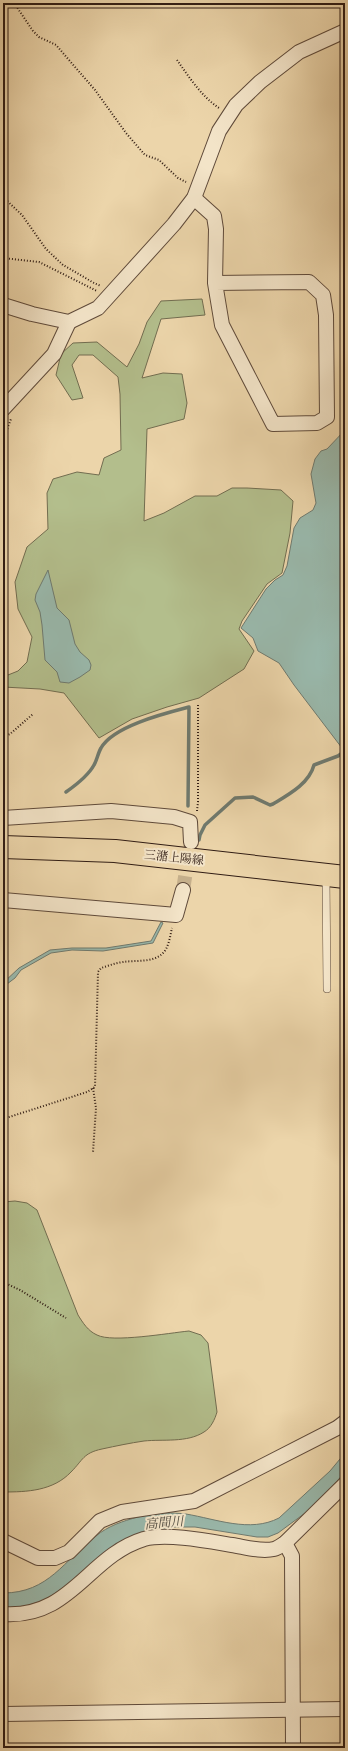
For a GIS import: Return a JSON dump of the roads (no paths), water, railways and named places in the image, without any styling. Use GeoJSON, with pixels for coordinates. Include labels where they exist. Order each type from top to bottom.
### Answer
{"type":"FeatureCollection","features":[{"type":"Feature","properties":{"kind":"main road","name":"三潴上陽線"},"geometry":{"type":"LineString","coordinates":[[3,847],[115,852],[336,876]]}},
{"type":"Feature","properties":{"kind":"street"},"geometry":{"type":"LineString","coordinates":[[3,305],[32,314],[69,322],[98,308],[174,224],[196,193],[219,131],[233,110],[260,82],[299,52],[345,31]]}},
{"type":"Feature","properties":{"kind":"street"},"geometry":{"type":"LineString","coordinates":[[196,193],[214,216],[216,229],[216,283],[222,325],[273,424],[317,423],[327,417],[326,315],[323,295],[309,282],[216,283]]}},
{"type":"Feature","properties":{"kind":"street"},"geometry":{"type":"LineString","coordinates":[[3,410],[54,354],[69,322]]}},
{"type":"Feature","properties":{"kind":"street"},"geometry":{"type":"LineString","coordinates":[[3,818],[111,811],[174,816],[190,822],[191,842]]}},
{"type":"Feature","properties":{"kind":"street"},"geometry":{"type":"LineString","coordinates":[[3,900],[176,915],[183,890]]}},
{"type":"Feature","properties":{"kind":"street"},"geometry":{"type":"LineString","coordinates":[[3,1541],[38,1558],[55,1558],[69,1552],[100,1522],[122,1512],[194,1501],[337,1428],[345,1422]]}},
{"type":"Feature","properties":{"kind":"street"},"geometry":{"type":"LineString","coordinates":[[3,1614],[13,1615],[37,1610],[55,1602],[73,1591],[112,1554],[145,1539],[161,1537],[191,1539],[251,1548],[274,1549],[285,1544],[345,1484]]}},
{"type":"Feature","properties":{"kind":"street"},"geometry":{"type":"LineString","coordinates":[[285,1544],[292,1556],[293,1748]]}},
{"type":"Feature","properties":{"kind":"street"},"geometry":{"type":"LineString","coordinates":[[3,1714],[345,1709]]}},
{"type":"Feature","properties":{"kind":"lane"},"geometry":{"type":"LineString","coordinates":[[327,989],[336,876]]}},
{"type":"Feature","properties":{"kind":"water"},"geometry":{"type":"Polygon","coordinates":[[[345,430],[345,752],[279,663],[258,651],[253,638],[241,628],[266,589],[275,580],[283,575],[287,566],[294,528],[300,518],[313,510],[316,503],[311,474],[315,459],[321,451],[327,449],[345,430]]]}},
{"type":"Feature","properties":{"kind":"water"},"geometry":{"type":"Polygon","coordinates":[[[48,570],[57,608],[69,620],[75,644],[80,652],[89,660],[91,665],[90,670],[69,683],[60,682],[57,672],[45,660],[40,612],[35,600],[36,594],[48,570]]]}},
{"type":"Feature","properties":{"kind":"water"},"geometry":{"type":"Polygon","coordinates":[[[161,922],[163,923],[153,943],[103,951],[72,950],[51,953],[21,970],[15,978],[3,987],[3,983],[19,968],[50,950],[72,948],[106,948],[151,941],[161,922]]]}},
{"type":"Feature","properties":{"kind":"water","name":"高間川"},"geometry":{"type":"Polygon","coordinates":[[[345,1453],[345,1472],[316,1505],[278,1533],[268,1537],[257,1537],[195,1527],[175,1527],[145,1533],[45,1600],[26,1606],[3,1608],[3,1593],[19,1592],[44,1581],[55,1574],[101,1532],[127,1520],[168,1513],[186,1514],[233,1524],[245,1525],[268,1522],[279,1518],[330,1471],[345,1453]]]}},
{"type":"Feature","properties":{"kind":"waterway"},"geometry":{"type":"LineString","coordinates":[[66,792],[85,777],[95,763],[101,748],[107,740],[117,733],[141,722],[189,707],[188,806]]}},
{"type":"Feature","properties":{"kind":"waterway"},"geometry":{"type":"LineString","coordinates":[[199,840],[205,825],[235,798],[253,797],[270,805],[273,804],[291,793],[303,783],[308,778],[314,765],[338,756],[345,751]]}},
{"type":"Feature","properties":{"kind":"tunnel"},"geometry":{"type":"LineString","coordinates":[[183,890],[189,852]]}}]}
